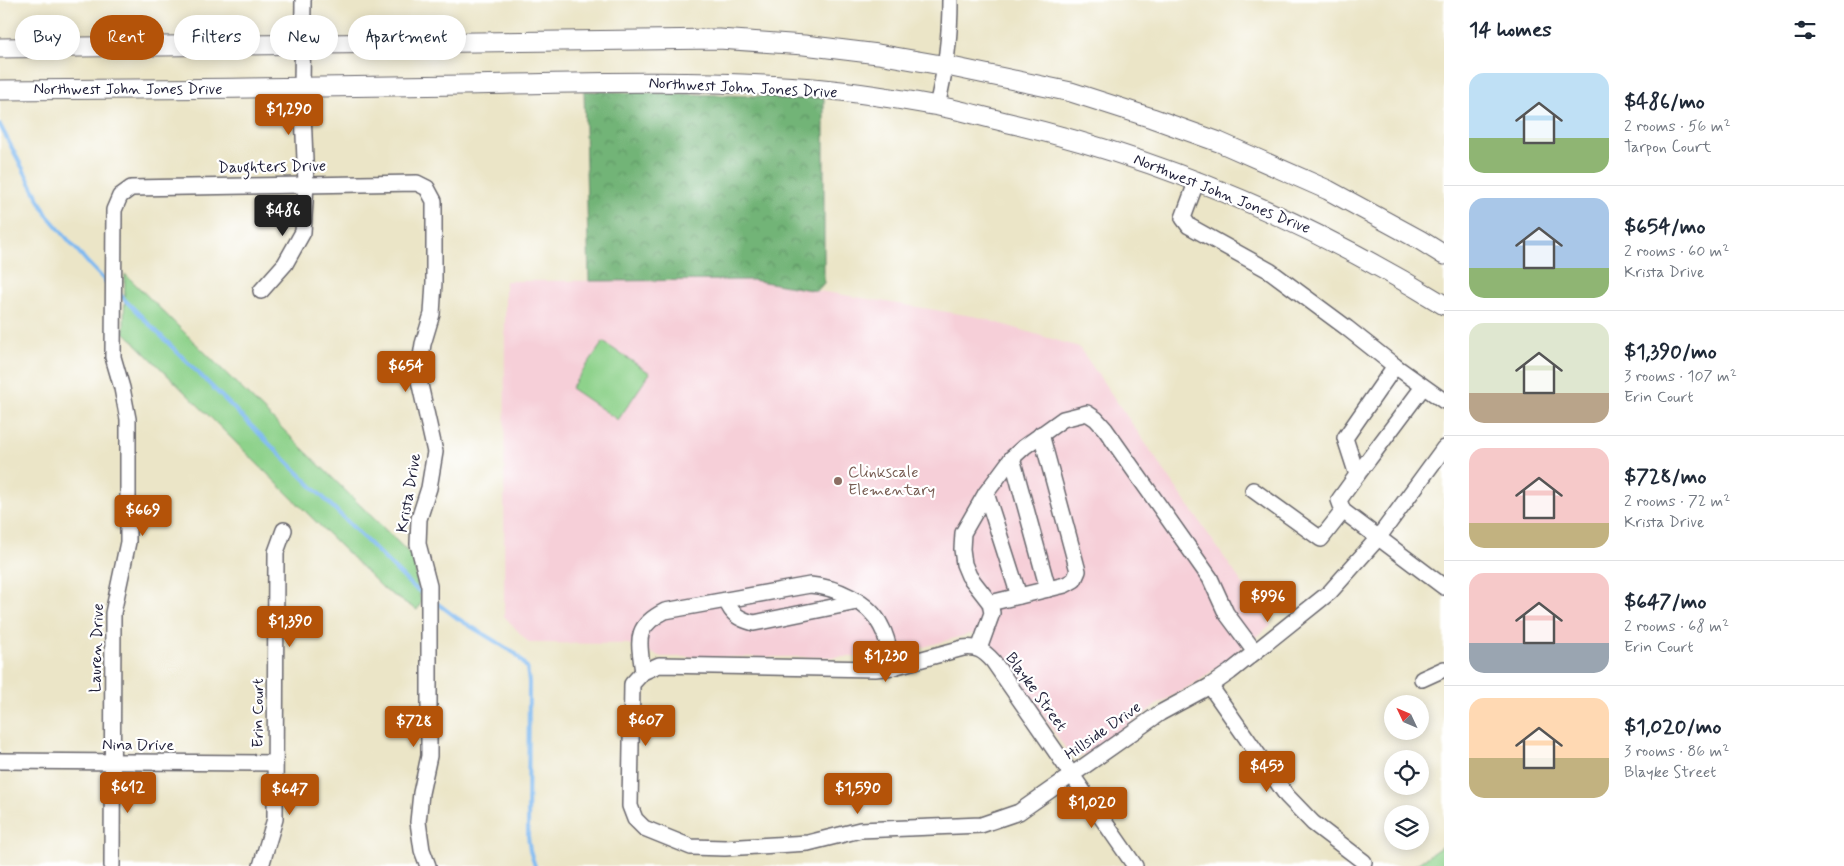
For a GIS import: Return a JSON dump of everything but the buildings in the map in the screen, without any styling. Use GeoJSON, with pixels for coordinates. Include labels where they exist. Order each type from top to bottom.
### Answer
{"type":"FeatureCollection","features":[{"type":"Feature","properties":{"kind":"main road"},"geometry":{"type":"LineString","coordinates":[[338,44],[719,40],[804,45],[878,54],[947,66],[1071,92],[1218,142],[1328,190],[1444,254]]}},
{"type":"Feature","properties":{"kind":"main road"},"geometry":{"type":"LineString","coordinates":[[0,48],[270,44]]}},
{"type":"Feature","properties":{"kind":"main road","name":"Northwest John Jones Drive"},"geometry":{"type":"LineString","coordinates":[[0,90],[620,83],[738,85],[801,87],[937,106],[1060,134],[1197,180],[1308,228],[1396,275],[1444,305]]}},
{"type":"Feature","properties":{"kind":"street"},"geometry":{"type":"LineString","coordinates":[[303,0],[303,15]]}},
{"type":"Feature","properties":{"kind":"street"},"geometry":{"type":"LineString","coordinates":[[937,106],[947,66],[950,0]]}},
{"type":"Feature","properties":{"kind":"street"},"geometry":{"type":"LineString","coordinates":[[261,291],[285,264],[303,232],[306,184],[302,88],[303,60]]}},
{"type":"Feature","properties":{"kind":"street"},"geometry":{"type":"LineString","coordinates":[[1197,180],[1183,218],[1189,226],[1270,271],[1444,401]]}},
{"type":"Feature","properties":{"kind":"street","name":"Daughters Drive"},"geometry":{"type":"LineString","coordinates":[[120,196],[131,188],[416,183],[427,188]]}},
{"type":"Feature","properties":{"kind":"street","name":"Krista Drive"},"geometry":{"type":"LineString","coordinates":[[427,188],[434,201],[434,282],[432,314],[423,344],[418,376],[434,452],[429,488],[419,519],[418,544],[429,586],[429,756],[421,793],[418,822],[422,850],[428,866]]}},
{"type":"Feature","properties":{"kind":"street","name":"Lauren Drive"},"geometry":{"type":"LineString","coordinates":[[112,866],[113,613],[128,542],[128,419],[113,357],[114,210],[120,196]]}},
{"type":"Feature","properties":{"kind":"street"},"geometry":{"type":"LineString","coordinates":[[1356,474],[1345,438],[1395,366]]}},
{"type":"Feature","properties":{"kind":"street"},"geometry":{"type":"LineString","coordinates":[[1423,387],[1356,474],[1339,500],[1343,511],[1444,587]]}},
{"type":"Feature","properties":{"kind":"street"},"geometry":{"type":"LineString","coordinates":[[979,649],[992,613],[990,603],[969,576],[962,549],[964,532],[986,493],[1012,458],[1063,419],[1087,413],[1096,418],[1210,578],[1226,613],[1255,652]]}},
{"type":"Feature","properties":{"kind":"street"},"geometry":{"type":"LineString","coordinates":[[990,603],[1065,585],[1074,580],[1078,571],[1041,434]]}},
{"type":"Feature","properties":{"kind":"street","name":"Hillside Drive"},"geometry":{"type":"LineString","coordinates":[[643,672],[632,684],[630,806],[635,819],[644,828],[691,847],[725,848],[808,843],[860,830],[981,825],[1019,812],[1160,713],[1210,686],[1330,592],[1378,538],[1444,448]]}},
{"type":"Feature","properties":{"kind":"street"},"geometry":{"type":"LineString","coordinates":[[1012,458],[1048,589]]}},
{"type":"Feature","properties":{"kind":"street"},"geometry":{"type":"LineString","coordinates":[[1253,490],[1322,539],[1343,511]]}},
{"type":"Feature","properties":{"kind":"street"},"geometry":{"type":"LineString","coordinates":[[986,493],[1018,596]]}},
{"type":"Feature","properties":{"kind":"street","name":"Erin Court"},"geometry":{"type":"LineString","coordinates":[[261,866],[275,819],[276,552],[284,530]]}},
{"type":"Feature","properties":{"kind":"street"},"geometry":{"type":"LineString","coordinates":[[643,672],[639,642],[642,629],[651,618],[665,611],[810,585],[824,586],[839,591],[869,610],[881,624],[888,643],[892,667]]}},
{"type":"Feature","properties":{"kind":"street"},"geometry":{"type":"LineString","coordinates":[[726,600],[729,608],[740,620],[754,623],[857,602]]}},
{"type":"Feature","properties":{"kind":"street","name":"Blayke Street"},"geometry":{"type":"LineString","coordinates":[[643,672],[660,665],[875,669],[892,667],[963,648],[979,649],[993,661],[1136,866]]}},
{"type":"Feature","properties":{"kind":"street"},"geometry":{"type":"LineString","coordinates":[[1422,679],[1444,670]]}},
{"type":"Feature","properties":{"kind":"street"},"geometry":{"type":"LineString","coordinates":[[1210,686],[1287,796],[1313,823],[1364,862]]}},
{"type":"Feature","properties":{"kind":"street","name":"Nina Drive"},"geometry":{"type":"LineString","coordinates":[[0,761],[275,763]]}},
{"type":"Feature","properties":{"kind":"shaded area","name":"Clinkscale Elementary"},"geometry":{"type":"Polygon","coordinates":[[[752,280],[978,317],[1079,347],[1271,625],[1199,681],[1155,706],[1087,754],[1077,758],[1068,752],[996,650],[984,639],[976,635],[970,634],[917,649],[865,657],[662,657],[628,644],[529,643],[504,616],[505,281],[752,280]]]}},
{"type":"Feature","properties":{"kind":"green space"},"geometry":{"type":"Polygon","coordinates":[[[584,91],[824,98],[824,283],[817,291],[752,280],[589,281],[584,91]]]}},
{"type":"Feature","properties":{"kind":"green space"},"geometry":{"type":"Polygon","coordinates":[[[125,274],[413,557],[421,603],[417,610],[385,590],[124,332],[125,274]]]}},
{"type":"Feature","properties":{"kind":"green space"},"geometry":{"type":"Polygon","coordinates":[[[603,342],[650,373],[618,420],[571,388],[603,342]]]}},
{"type":"Feature","properties":{"kind":"green space"},"geometry":{"type":"Polygon","coordinates":[[[1444,845],[1444,866],[1414,866],[1444,845]]]}},
{"type":"Feature","properties":{"kind":"waterway"},"geometry":{"type":"LineString","coordinates":[[0,125],[47,215],[109,285]]}},
{"type":"Feature","properties":{"kind":"waterway"},"geometry":{"type":"LineString","coordinates":[[118,293],[411,585],[425,595]]}},
{"type":"Feature","properties":{"kind":"waterway"},"geometry":{"type":"LineString","coordinates":[[433,600],[457,618],[516,654],[527,668],[529,682],[528,836],[535,866]]}},
{"type":"Feature","properties":{"kind":"place","name":"Clinkscale Elementary"},"geometry":{"type":"Point","coordinates":[838,481]}}]}
